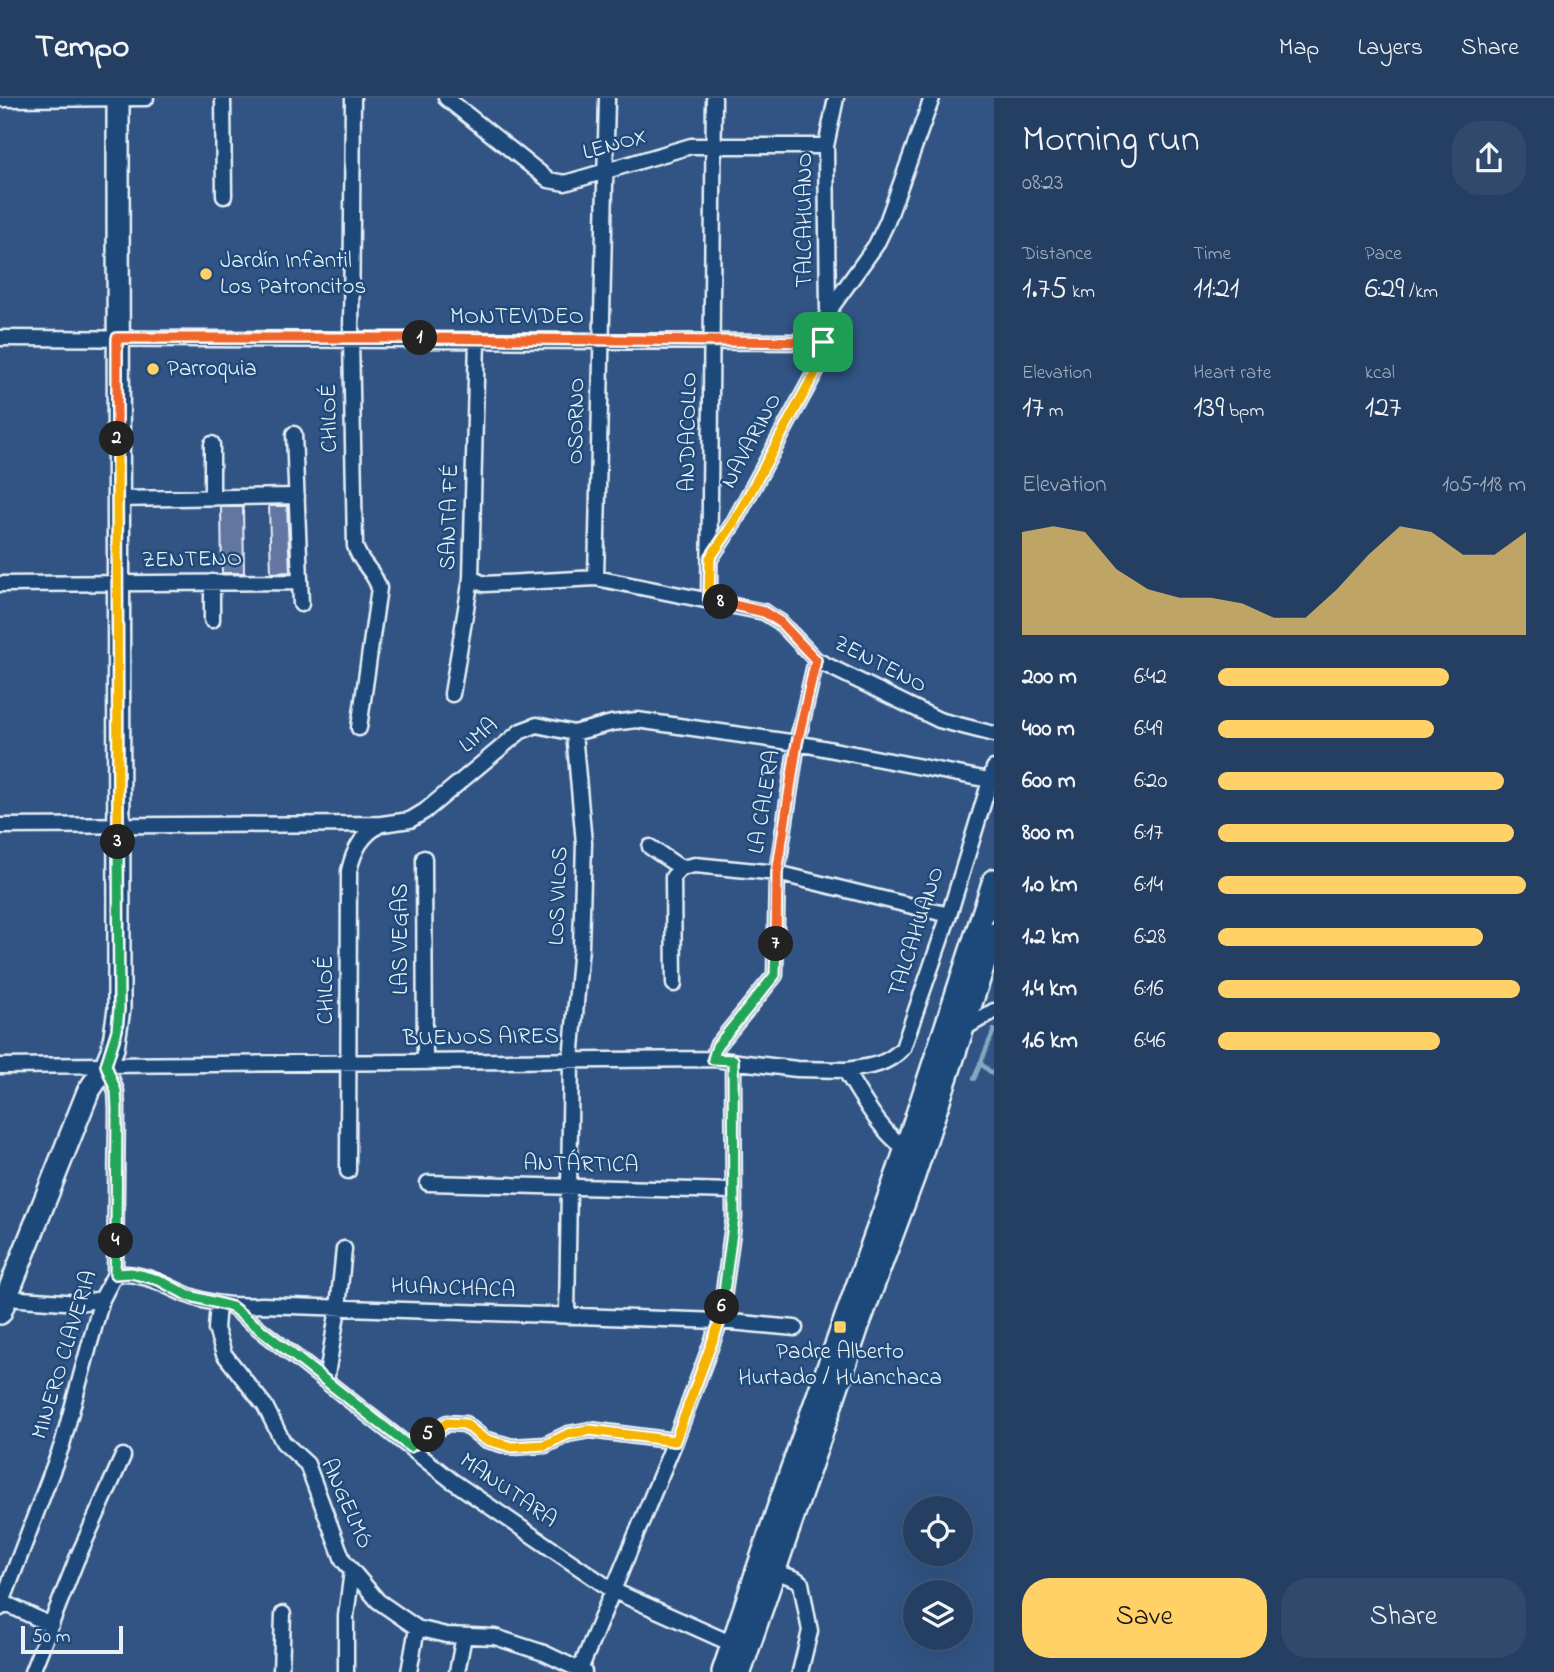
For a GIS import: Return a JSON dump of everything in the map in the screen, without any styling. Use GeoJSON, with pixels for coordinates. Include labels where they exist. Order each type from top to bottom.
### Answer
{"type":"FeatureCollection","features":[{"type":"Feature","properties":{"kind":"main road"},"geometry":{"type":"LineString","coordinates":[[3,1305],[88,1092],[106,1065],[117,1030],[118,98]]}},
{"type":"Feature","properties":{"kind":"main road"},"geometry":{"type":"LineString","coordinates":[[723,1672],[740,1648],[774,1571],[858,1326],[994,880]]}},
{"type":"Feature","properties":{"kind":"main road"},"geometry":{"type":"LineString","coordinates":[[740,1672],[740,1648],[796,1455],[912,1152],[963,1029],[994,934]]}},
{"type":"Feature","properties":{"kind":"street"},"geometry":{"type":"LineString","coordinates":[[0,99],[146,98]]}},
{"type":"Feature","properties":{"kind":"street"},"geometry":{"type":"LineString","coordinates":[[223,98],[224,196]]}},
{"type":"Feature","properties":{"kind":"street","name":"CHILOÉ"},"geometry":{"type":"LineString","coordinates":[[354,98],[351,338],[355,546],[358,557],[376,578],[379,588],[359,728]]}},
{"type":"Feature","properties":{"kind":"street","name":"LENOX"},"geometry":{"type":"LineString","coordinates":[[446,98],[549,180],[565,183],[691,146],[826,146]]}},
{"type":"Feature","properties":{"kind":"street","name":"OSORNO"},"geometry":{"type":"LineString","coordinates":[[596,578],[607,98]]}},
{"type":"Feature","properties":{"kind":"street","name":"ANDACOLLO"},"geometry":{"type":"LineString","coordinates":[[709,599],[714,98]]}},
{"type":"Feature","properties":{"kind":"street","name":"TALCAHUANO"},"geometry":{"type":"LineString","coordinates":[[823,342],[828,312],[826,146],[836,98]]}},
{"type":"Feature","properties":{"kind":"street"},"geometry":{"type":"LineString","coordinates":[[828,312],[876,245],[932,98]]}},
{"type":"Feature","properties":{"kind":"street","name":"MONTEVIDEO"},"geometry":{"type":"LineString","coordinates":[[0,338],[823,342]]}},
{"type":"Feature","properties":{"kind":"street","name":"SANTA FÉ"},"geometry":{"type":"LineString","coordinates":[[452,694],[471,578],[477,339]]}},
{"type":"Feature","properties":{"kind":"street","name":"NAVARINO"},"geometry":{"type":"LineString","coordinates":[[710,558],[733,524],[823,358],[823,342]]}},
{"type":"Feature","properties":{"kind":"street"},"geometry":{"type":"LineString","coordinates":[[294,434],[301,604]]}},
{"type":"Feature","properties":{"kind":"street"},"geometry":{"type":"LineString","coordinates":[[212,444],[212,498]]}},
{"type":"Feature","properties":{"kind":"street"},"geometry":{"type":"LineString","coordinates":[[117,499],[297,496]]}},
{"type":"Feature","properties":{"kind":"street","name":"ZENTENO"},"geometry":{"type":"LineString","coordinates":[[471,578],[484,584],[596,578],[764,612],[780,622],[816,660],[939,720],[994,734]]}},
{"type":"Feature","properties":{"kind":"street"},"geometry":{"type":"LineString","coordinates":[[212,582],[212,620]]}},
{"type":"Feature","properties":{"kind":"street","name":"ZENTENO"},"geometry":{"type":"LineString","coordinates":[[0,584],[300,582]]}},
{"type":"Feature","properties":{"kind":"street","name":"LA CALERA"},"geometry":{"type":"LineString","coordinates":[[713,1059],[717,1046],[775,975],[777,873],[797,743],[816,660]]}},
{"type":"Feature","properties":{"kind":"street","name":"LIMA"},"geometry":{"type":"LineString","coordinates":[[0,825],[382,824],[410,820],[425,811],[521,731],[537,725],[574,733],[612,723],[637,720],[797,743],[992,776]]}},
{"type":"Feature","properties":{"kind":"street","name":"LOS VILOS"},"geometry":{"type":"LineString","coordinates":[[566,1315],[571,1060],[581,947],[584,843],[574,733]]}},
{"type":"Feature","properties":{"kind":"street","name":"TALCAHUANO"},"geometry":{"type":"LineString","coordinates":[[845,1070],[877,1066],[892,1059],[903,1048],[992,776]]}},
{"type":"Feature","properties":{"kind":"street","name":"CHILOÉ"},"geometry":{"type":"LineString","coordinates":[[348,1171],[349,870],[362,839],[369,831],[382,824]]}},
{"type":"Feature","properties":{"kind":"street"},"geometry":{"type":"LineString","coordinates":[[650,847],[681,868]]}},
{"type":"Feature","properties":{"kind":"street","name":"LAS VEGAS"},"geometry":{"type":"LineString","coordinates":[[424,858],[425,1062]]}},
{"type":"Feature","properties":{"kind":"street"},"geometry":{"type":"LineString","coordinates":[[674,984],[673,877],[681,868],[695,865],[777,873],[948,915]]}},
{"type":"Feature","properties":{"kind":"street"},"geometry":{"type":"LineString","coordinates":[[963,1029],[994,1011]]}},
{"type":"Feature","properties":{"kind":"street","name":"BUENOS AIRES"},"geometry":{"type":"LineString","coordinates":[[0,1066],[713,1059],[797,1069],[845,1070]]}},
{"type":"Feature","properties":{"kind":"street"},"geometry":{"type":"LineString","coordinates":[[581,1671],[675,1441],[720,1321],[734,1218],[733,1060]]}},
{"type":"Feature","properties":{"kind":"street","name":"MINERO CLAVERIA"},"geometry":{"type":"LineString","coordinates":[[1,1606],[62,1445],[102,1299],[115,1274],[117,1109],[116,1091],[106,1065]]}},
{"type":"Feature","properties":{"kind":"street"},"geometry":{"type":"LineString","coordinates":[[845,1070],[867,1106],[897,1143],[912,1152]]}},
{"type":"Feature","properties":{"kind":"street","name":"ANTÁRTICA"},"geometry":{"type":"LineString","coordinates":[[428,1184],[733,1191]]}},
{"type":"Feature","properties":{"kind":"street"},"geometry":{"type":"LineString","coordinates":[[326,1381],[344,1249]]}},
{"type":"Feature","properties":{"kind":"street","name":"HUANCHACA"},"geometry":{"type":"LineString","coordinates":[[115,1274],[131,1273],[159,1280],[187,1295],[225,1306],[566,1315],[720,1321],[795,1328]]}},
{"type":"Feature","properties":{"kind":"street"},"geometry":{"type":"LineString","coordinates":[[3,1305],[79,1303],[102,1299]]}},
{"type":"Feature","properties":{"kind":"street","name":"MANUTARA"},"geometry":{"type":"LineString","coordinates":[[225,1306],[326,1381],[451,1480],[612,1590],[740,1648]]}},
{"type":"Feature","properties":{"kind":"street","name":"ANGELMÓ"},"geometry":{"type":"LineString","coordinates":[[225,1306],[216,1329],[224,1354],[265,1406],[283,1443],[307,1464],[343,1560],[378,1601],[417,1628],[446,1635],[495,1637],[544,1653],[581,1671]]}},
{"type":"Feature","properties":{"kind":"street"},"geometry":{"type":"LineString","coordinates":[[410,1447],[447,1423],[465,1424],[484,1439],[512,1447],[545,1445],[568,1434],[590,1430],[675,1441]]}},
{"type":"Feature","properties":{"kind":"street"},"geometry":{"type":"LineString","coordinates":[[32,1672],[76,1561],[123,1457]]}},
{"type":"Feature","properties":{"kind":"street"},"geometry":{"type":"LineString","coordinates":[[346,1672],[346,1616],[352,1571]]}},
{"type":"Feature","properties":{"kind":"street"},"geometry":{"type":"LineString","coordinates":[[774,1571],[796,1578],[801,1583],[810,1631],[800,1672]]}},
{"type":"Feature","properties":{"kind":"street"},"geometry":{"type":"LineString","coordinates":[[1,1606],[11,1606],[51,1625]]}},
{"type":"Feature","properties":{"kind":"street"},"geometry":{"type":"LineString","coordinates":[[281,1672],[283,1614]]}},
{"type":"Feature","properties":{"kind":"street"},"geometry":{"type":"LineString","coordinates":[[409,1672],[417,1628]]}},
{"type":"Feature","properties":{"kind":"street"},"geometry":{"type":"LineString","coordinates":[[457,1672],[464,1636]]}},
{"type":"Feature","properties":{"kind":"building"},"geometry":{"type":"Polygon","coordinates":[[[269,506],[287,506],[290,572],[271,573],[269,506]]]}},
{"type":"Feature","properties":{"kind":"building"},"geometry":{"type":"Polygon","coordinates":[[[221,507],[243,507],[244,573],[222,573],[221,507]]]}},
{"type":"Feature","properties":{"kind":"waterway"},"geometry":{"type":"LineString","coordinates":[[974,1079],[994,1030]]}},
{"type":"Feature","properties":{"kind":"waterway"},"geometry":{"type":"LineString","coordinates":[[980,1063],[994,1075]]}},
{"type":"Feature","properties":{"kind":"place","name":"Jardín Infantil Los Patroncitos"},"geometry":{"type":"Point","coordinates":[206,274]}},
{"type":"Feature","properties":{"kind":"place","name":"Parroquia"},"geometry":{"type":"Point","coordinates":[153,369]}},
{"type":"Feature","properties":{"kind":"place","name":"Padre Alberto Hurtado / Huanchaca"},"geometry":{"type":"Point","coordinates":[840,1327]}},
{"type":"Feature","properties":{"kind":"route"},"geometry":{"type":"LineString","coordinates":[[117,338],[823,342],[823,358],[733,524],[710,558],[709,599],[764,612],[780,622],[816,660],[797,743],[777,873],[775,975],[717,1046],[713,1059],[733,1060],[734,1218],[720,1321],[675,1441],[590,1430],[568,1434],[545,1445],[512,1447],[484,1439],[465,1424],[447,1423],[410,1447],[232,1307],[187,1295],[159,1280],[131,1273],[115,1274],[117,1109],[116,1091],[106,1065],[113,1048],[119,1009],[117,338]]}}]}
